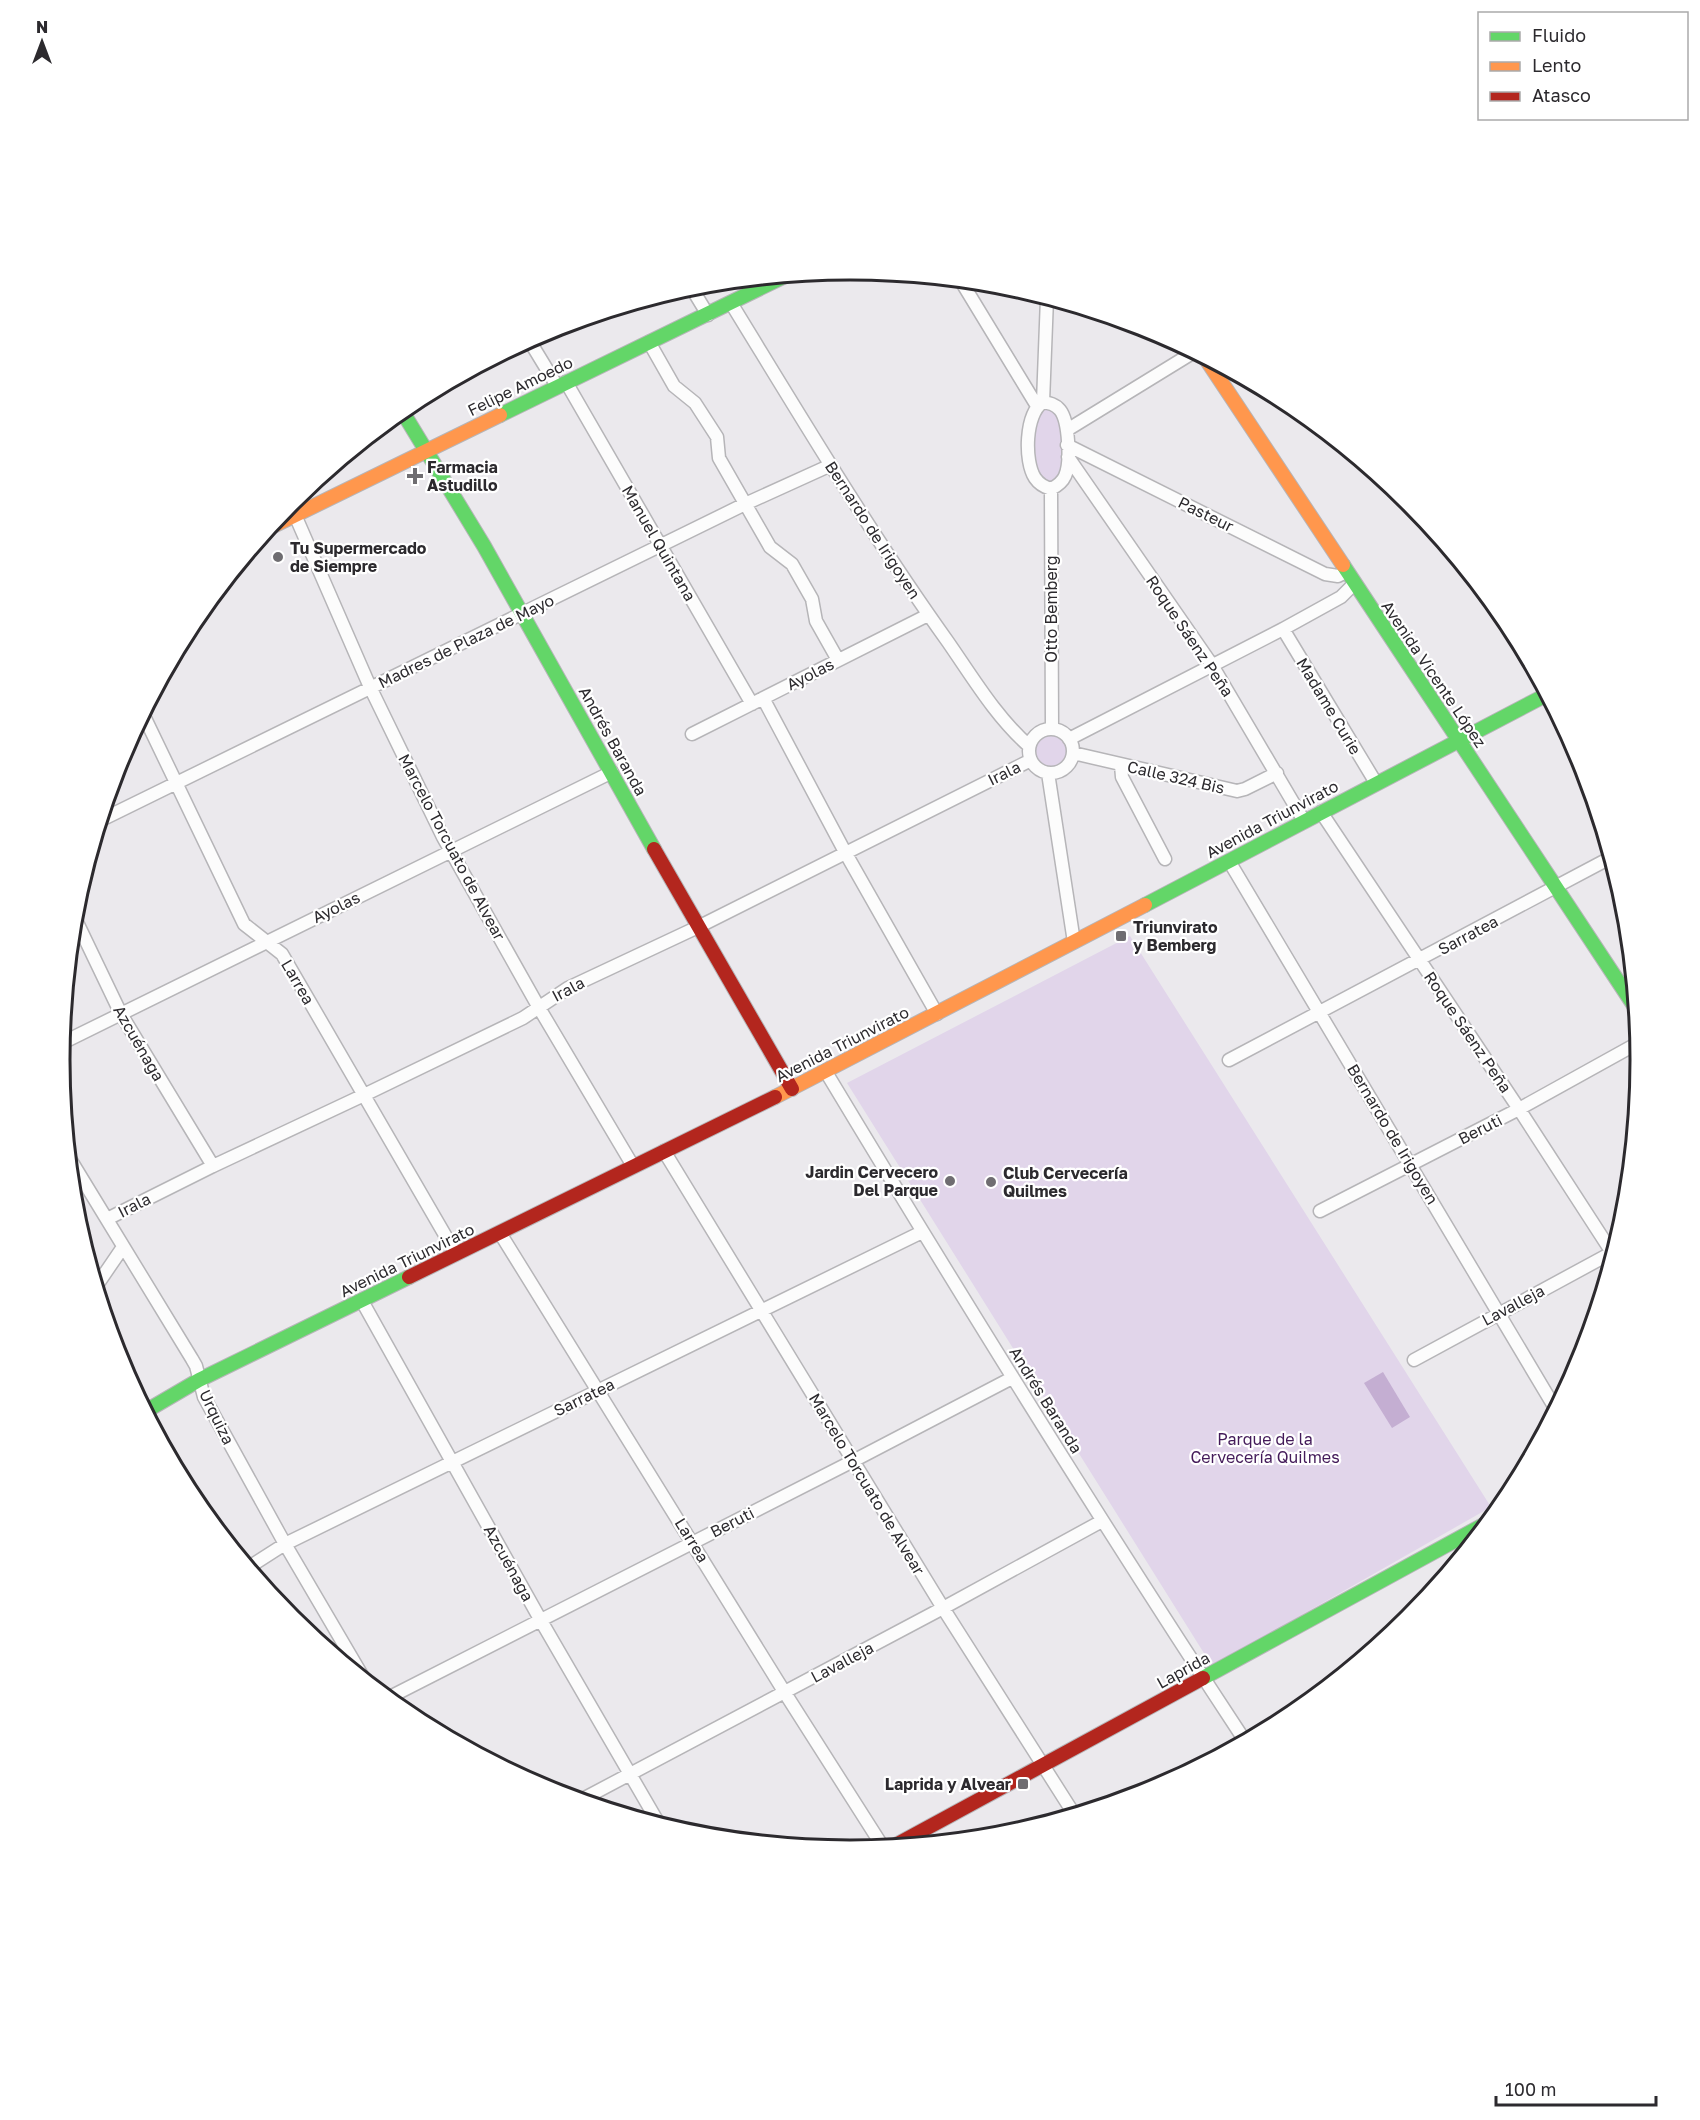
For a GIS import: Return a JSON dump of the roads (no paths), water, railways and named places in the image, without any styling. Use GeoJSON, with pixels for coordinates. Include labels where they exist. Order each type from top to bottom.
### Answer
{"type":"FeatureCollection","features":[{"type":"Feature","properties":{"kind":"street","name":"Felipe Amoedo"},"geometry":{"type":"LineString","coordinates":[[292,517],[767,285]]}},
{"type":"Feature","properties":{"kind":"street"},"geometry":{"type":"LineString","coordinates":[[966,289],[1040,404]]}},
{"type":"Feature","properties":{"kind":"street"},"geometry":{"type":"LineString","coordinates":[[696,295],[708,315]]}},
{"type":"Feature","properties":{"kind":"street","name":"Bernardo de Irigoyen"},"geometry":{"type":"LineString","coordinates":[[731,303],[831,465],[928,615],[1007,725],[1029,746]]}},
{"type":"Feature","properties":{"kind":"street"},"geometry":{"type":"LineString","coordinates":[[1040,404],[1050,403],[1060,410],[1067,430],[1068,451],[1065,475],[1056,487],[1051,489],[1040,484],[1034,477],[1030,461],[1029,430],[1033,412],[1040,404],[1046,306]]}},
{"type":"Feature","properties":{"kind":"street"},"geometry":{"type":"LineString","coordinates":[[649,342],[674,386],[694,403],[717,437],[719,458],[770,547],[792,564],[812,598],[816,621],[838,660]]}},
{"type":"Feature","properties":{"kind":"street","name":"Manuel Quintana"},"geometry":{"type":"LineString","coordinates":[[535,348],[561,384],[758,701],[937,1014]]}},
{"type":"Feature","properties":{"kind":"street"},"geometry":{"type":"LineString","coordinates":[[1067,430],[1186,357]]}},
{"type":"Feature","properties":{"kind":"street","name":"Avenida Vicente López"},"geometry":{"type":"LineString","coordinates":[[1214,371],[1627,994]]}},
{"type":"Feature","properties":{"kind":"street","name":"Andrés Baranda"},"geometry":{"type":"LineString","coordinates":[[407,419],[523,615],[792,1089]]}},
{"type":"Feature","properties":{"kind":"street","name":"Pasteur"},"geometry":{"type":"LineString","coordinates":[[1068,451],[1325,574],[1350,578]]}},
{"type":"Feature","properties":{"kind":"street","name":"Roque Sáenz Peña"},"geometry":{"type":"LineString","coordinates":[[1068,451],[1212,665],[1304,821]]}},
{"type":"Feature","properties":{"kind":"street","name":"Madres de Plaza de Mayo"},"geometry":{"type":"LineString","coordinates":[[110,815],[370,687],[523,615],[745,504],[831,465]]}},
{"type":"Feature","properties":{"kind":"street","name":"Otto Bemberg"},"geometry":{"type":"LineString","coordinates":[[1051,489],[1052,729]]}},
{"type":"Feature","properties":{"kind":"street","name":"Marcelo Torcuato de Alvear"},"geometry":{"type":"LineString","coordinates":[[295,515],[370,687],[451,851],[538,1006],[633,1166]]}},
{"type":"Feature","properties":{"kind":"street"},"geometry":{"type":"LineString","coordinates":[[1069,739],[1341,597],[1350,578]]}},
{"type":"Feature","properties":{"kind":"street","name":"Ayolas"},"geometry":{"type":"LineString","coordinates":[[692,734],[928,615]]}},
{"type":"Feature","properties":{"kind":"street","name":"Madame Curie"},"geometry":{"type":"LineString","coordinates":[[1283,629],[1376,783]]}},
{"type":"Feature","properties":{"kind":"street","name":"Avenida Triunvirato"},"geometry":{"type":"LineString","coordinates":[[152,1407],[199,1380],[826,1072],[1540,698]]}},
{"type":"Feature","properties":{"kind":"street","name":"Larrea"},"geometry":{"type":"LineString","coordinates":[[147,723],[244,924],[282,954],[456,1254]]}},
{"type":"Feature","properties":{"kind":"street"},"geometry":{"type":"LineString","coordinates":[[1052,729],[1069,739],[1072,753],[1067,766],[1055,773],[1041,771],[1031,760],[1029,746],[1038,734],[1052,729]]}},
{"type":"Feature","properties":{"kind":"street","name":"Calle 324 Bis"},"geometry":{"type":"LineString","coordinates":[[1072,753],[1237,791],[1277,773]]}},
{"type":"Feature","properties":{"kind":"street","name":"Irala"},"geometry":{"type":"LineString","coordinates":[[107,1218],[523,1018],[568,988],[698,927],[1031,760]]}},
{"type":"Feature","properties":{"kind":"street"},"geometry":{"type":"LineString","coordinates":[[1121,765],[1122,777],[1164,859]]}},
{"type":"Feature","properties":{"kind":"street","name":"Ayolas"},"geometry":{"type":"LineString","coordinates":[[71,1039],[612,772]]}},
{"type":"Feature","properties":{"kind":"street"},"geometry":{"type":"LineString","coordinates":[[1048,773],[1074,942]]}},
{"type":"Feature","properties":{"kind":"street","name":"Roque Sáenz Peña"},"geometry":{"type":"LineString","coordinates":[[1321,812],[1607,1244]]}},
{"type":"Feature","properties":{"kind":"street","name":"Bernardo de Irigoyen"},"geometry":{"type":"LineString","coordinates":[[1229,861],[1551,1401]]}},
{"type":"Feature","properties":{"kind":"street","name":"Sarratea"},"geometry":{"type":"LineString","coordinates":[[1229,1060],[1604,861]]}},
{"type":"Feature","properties":{"kind":"street","name":"Azcuénaga"},"geometry":{"type":"LineString","coordinates":[[81,931],[121,1014],[213,1166]]}},
{"type":"Feature","properties":{"kind":"street","name":"Beruti"},"geometry":{"type":"LineString","coordinates":[[1320,1211],[1630,1048]]}},
{"type":"Feature","properties":{"kind":"street","name":"Andrés Baranda"},"geometry":{"type":"LineString","coordinates":[[826,1072],[922,1232],[1102,1521],[1241,1735]]}},
{"type":"Feature","properties":{"kind":"street","name":"Marcelo Torcuato de Alvear"},"geometry":{"type":"LineString","coordinates":[[664,1151],[943,1608],[1070,1808]]}},
{"type":"Feature","properties":{"kind":"street","name":"Urquiza"},"geometry":{"type":"LineString","coordinates":[[79,1173],[192,1359],[204,1397],[285,1544],[353,1660]]}},
{"type":"Feature","properties":{"kind":"street"},"geometry":{"type":"LineString","coordinates":[[81,1190],[89,1190]]}},
{"type":"Feature","properties":{"kind":"street","name":"Sarratea"},"geometry":{"type":"LineString","coordinates":[[255,1563],[285,1544],[922,1232]]}},
{"type":"Feature","properties":{"kind":"street","name":"Larrea"},"geometry":{"type":"LineString","coordinates":[[500,1233],[879,1839]]}},
{"type":"Feature","properties":{"kind":"street"},"geometry":{"type":"LineString","coordinates":[[102,1278],[123,1247]]}},
{"type":"Feature","properties":{"kind":"street","name":"Lavalleja"},"geometry":{"type":"LineString","coordinates":[[1414,1360],[1499,1312],[1604,1258]]}},
{"type":"Feature","properties":{"kind":"street","name":"Azcuénaga"},"geometry":{"type":"LineString","coordinates":[[362,1301],[540,1619],[653,1814]]}},
{"type":"Feature","properties":{"kind":"street","name":"Beruti"},"geometry":{"type":"LineString","coordinates":[[397,1693],[853,1461],[1012,1377]]}},
{"type":"Feature","properties":{"kind":"street","name":"Lavalleja"},"geometry":{"type":"LineString","coordinates":[[591,1795],[1102,1521]]}},
{"type":"Feature","properties":{"kind":"street","name":"Laprida"},"geometry":{"type":"LineString","coordinates":[[910,1837],[1470,1532]]}},
{"type":"Feature","properties":{"kind":"place","name":"Farmacia Astudillo"},"geometry":{"type":"Point","coordinates":[415,476]}},
{"type":"Feature","properties":{"kind":"place","name":"Tu Supermercado de Siempre"},"geometry":{"type":"Point","coordinates":[278,557]}},
{"type":"Feature","properties":{"kind":"place","name":"Triunvirato y Bemberg"},"geometry":{"type":"Point","coordinates":[1121,936]}},
{"type":"Feature","properties":{"kind":"place","name":"Jardin Cervecero Del Parque"},"geometry":{"type":"Point","coordinates":[950,1181]}},
{"type":"Feature","properties":{"kind":"place","name":"Club Cervecería Quilmes"},"geometry":{"type":"Point","coordinates":[991,1182]}},
{"type":"Feature","properties":{"kind":"place","name":"Laprida y Alvear"},"geometry":{"type":"Point","coordinates":[1023,1784]}},
{"type":"Feature","properties":{"kind":"park label","name":"Parque de la Cervecería Quilmes"},"geometry":{"type":"Point","coordinates":[1265,1448]}}]}
